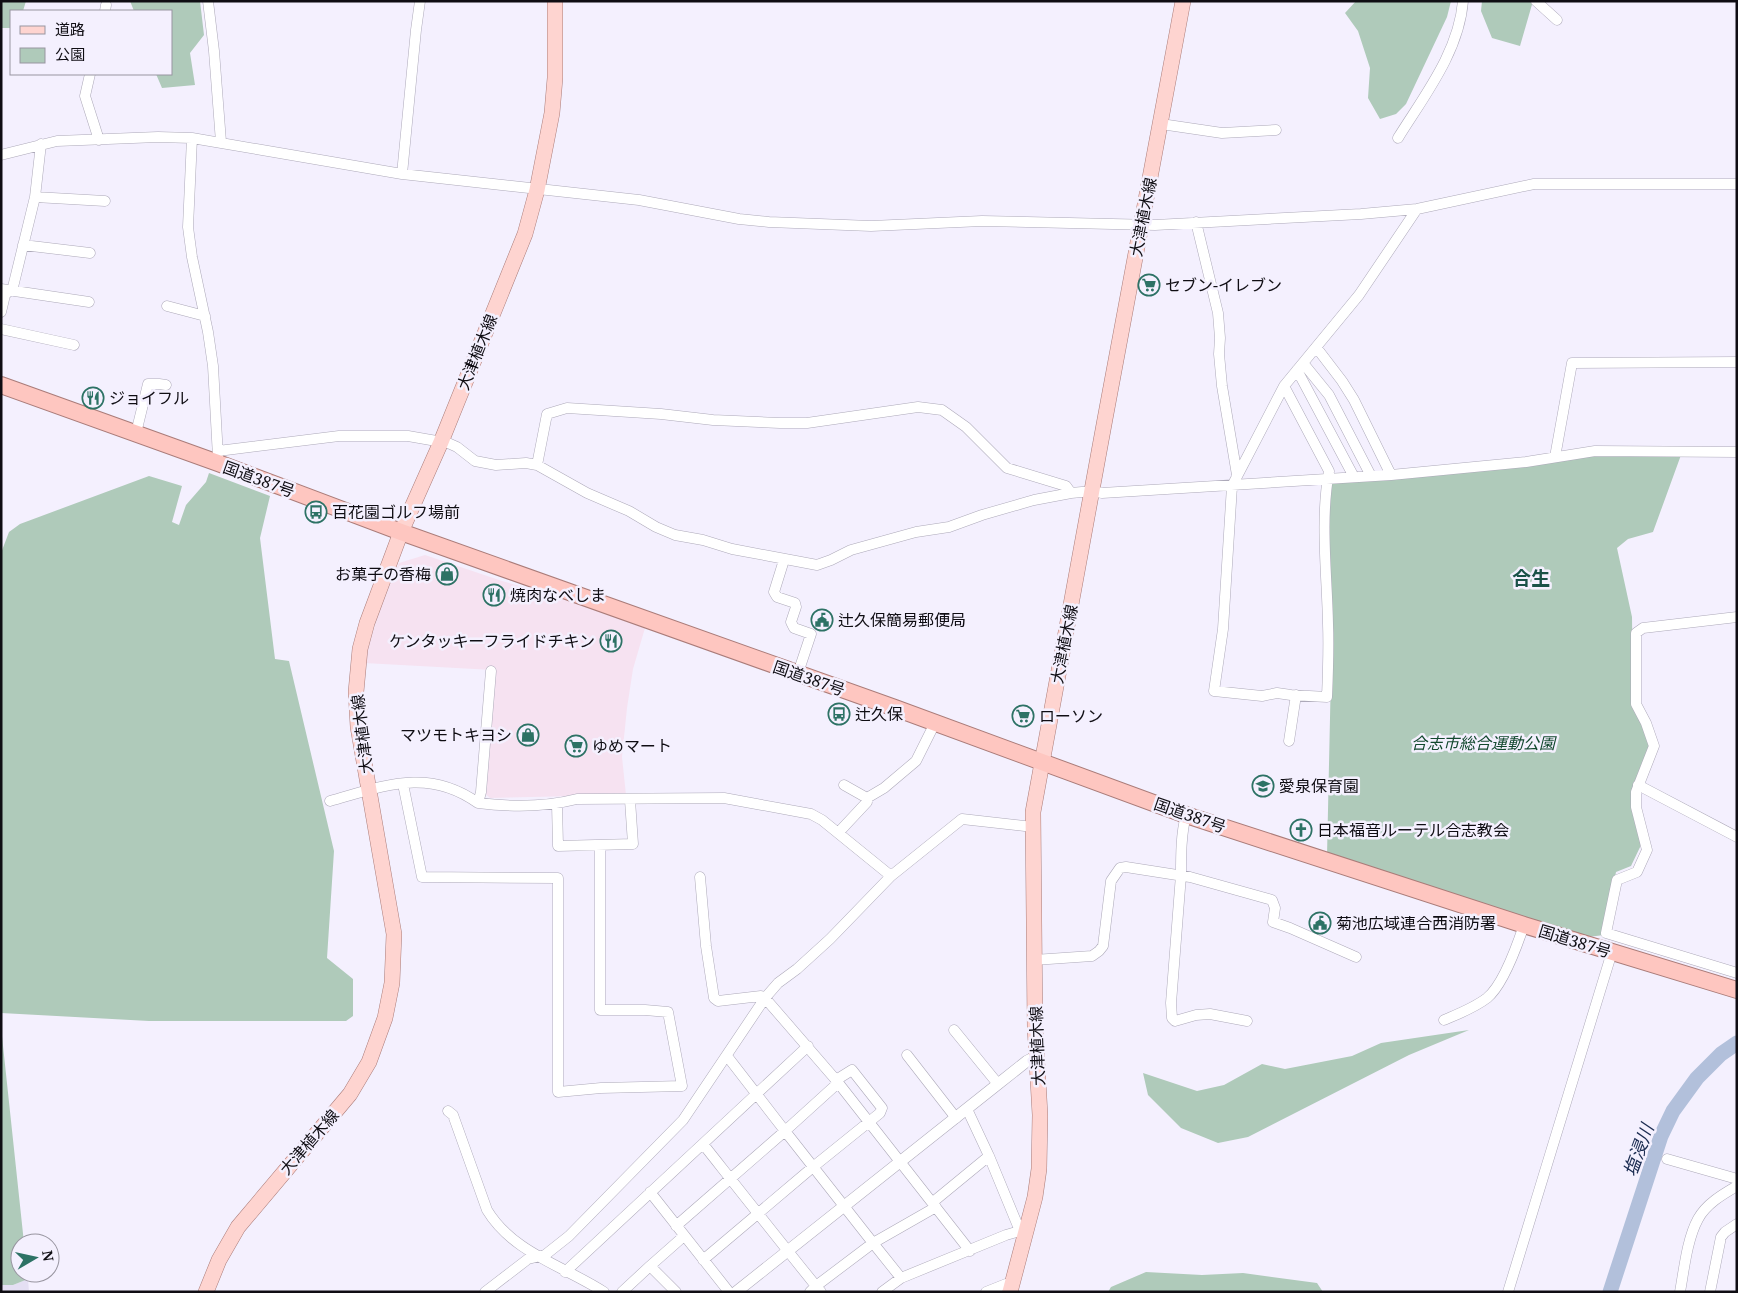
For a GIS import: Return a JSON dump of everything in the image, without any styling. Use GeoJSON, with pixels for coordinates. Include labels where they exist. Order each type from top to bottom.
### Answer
{"type":"FeatureCollection","features":[{"type":"Feature","properties":{"kind":"highway","name":"国道387号"},"geometry":{"type":"LineString","coordinates":[[1,385],[136,433],[218,457],[401,532],[798,673],[1186,815],[1524,925],[1737,990]]}},
{"type":"Feature","properties":{"kind":"main road","name":"大津植木線"},"geometry":{"type":"LineString","coordinates":[[206,1292],[219,1260],[238,1227],[350,1094],[369,1062],[380,1034],[392,983],[394,934],[357,717],[358,662],[367,623],[401,532],[441,442],[522,242],[537,190],[552,113],[555,78],[555,1]]}},
{"type":"Feature","properties":{"kind":"main road","name":"大津植木線"},"geometry":{"type":"LineString","coordinates":[[1012,1288],[1023,1230],[1035,1196],[1039,1169],[1040,1115],[1034,960],[1034,812],[1183,1]]}},
{"type":"Feature","properties":{"kind":"street"},"geometry":{"type":"LineString","coordinates":[[208,1],[221,142]]}},
{"type":"Feature","properties":{"kind":"street"},"geometry":{"type":"LineString","coordinates":[[402,174],[420,1]]}},
{"type":"Feature","properties":{"kind":"street"},"geometry":{"type":"LineString","coordinates":[[1398,138],[1448,54],[1458,30],[1463,1]]}},
{"type":"Feature","properties":{"kind":"street"},"geometry":{"type":"LineString","coordinates":[[1536,1],[1557,20]]}},
{"type":"Feature","properties":{"kind":"street"},"geometry":{"type":"LineString","coordinates":[[90,75],[84,96],[99,140]]}},
{"type":"Feature","properties":{"kind":"street"},"geometry":{"type":"LineString","coordinates":[[1161,124],[1222,133],[1276,130]]}},
{"type":"Feature","properties":{"kind":"street"},"geometry":{"type":"LineString","coordinates":[[1,155],[57,141],[158,136],[192,138],[402,174],[639,200],[739,219],[871,226],[982,221],[1142,224],[1361,214],[1418,209],[1534,184],[1737,184]]}},
{"type":"Feature","properties":{"kind":"street"},"geometry":{"type":"LineString","coordinates":[[192,138],[188,227],[213,366],[218,457],[339,436],[408,436],[457,447],[475,461],[496,465],[526,463],[537,465],[587,493],[629,511],[656,527],[675,535],[703,540],[732,550],[817,565],[851,550],[916,532],[949,527],[1034,500],[1071,493],[1092,491],[1102,493],[1354,478],[1526,462],[1595,451],[1737,452]]}},
{"type":"Feature","properties":{"kind":"street"},"geometry":{"type":"LineString","coordinates":[[5,290],[13,287],[35,197],[41,144]]}},
{"type":"Feature","properties":{"kind":"street"},"geometry":{"type":"LineString","coordinates":[[35,197],[105,201]]}},
{"type":"Feature","properties":{"kind":"street"},"geometry":{"type":"LineString","coordinates":[[1284,386],[1329,471],[1326,484],[1325,545],[1328,625],[1327,698],[1277,692],[1262,696],[1214,691],[1223,629],[1232,486],[1284,386],[1359,295],[1418,209]]}},
{"type":"Feature","properties":{"kind":"street"},"geometry":{"type":"LineString","coordinates":[[1196,222],[1218,313],[1220,338],[1218,354],[1237,475]]}},
{"type":"Feature","properties":{"kind":"street"},"geometry":{"type":"LineString","coordinates":[[23,245],[90,253]]}},
{"type":"Feature","properties":{"kind":"street"},"geometry":{"type":"LineString","coordinates":[[5,290],[89,302]]}},
{"type":"Feature","properties":{"kind":"street"},"geometry":{"type":"LineString","coordinates":[[1,312],[5,290]]}},
{"type":"Feature","properties":{"kind":"street"},"geometry":{"type":"LineString","coordinates":[[167,306],[205,316]]}},
{"type":"Feature","properties":{"kind":"street"},"geometry":{"type":"LineString","coordinates":[[1,329],[74,345]]}},
{"type":"Feature","properties":{"kind":"street"},"geometry":{"type":"LineString","coordinates":[[1316,347],[1354,400],[1391,474]]}},
{"type":"Feature","properties":{"kind":"street"},"geometry":{"type":"LineString","coordinates":[[1555,456],[1572,363],[1737,362]]}},
{"type":"Feature","properties":{"kind":"street"},"geometry":{"type":"LineString","coordinates":[[1300,367],[1330,395],[1371,476]]}},
{"type":"Feature","properties":{"kind":"street"},"geometry":{"type":"LineString","coordinates":[[1300,367],[1354,478]]}},
{"type":"Feature","properties":{"kind":"street"},"geometry":{"type":"LineString","coordinates":[[136,433],[148,384],[166,385]]}},
{"type":"Feature","properties":{"kind":"street"},"geometry":{"type":"LineString","coordinates":[[537,465],[547,414],[567,408],[661,414],[713,420],[807,423],[918,407],[942,410],[966,427],[1007,468],[1066,486],[1071,493]]}},
{"type":"Feature","properties":{"kind":"street"},"geometry":{"type":"LineString","coordinates":[[784,560],[774,592],[777,597],[795,603],[796,607],[791,622],[794,628],[811,634],[798,673]]}},
{"type":"Feature","properties":{"kind":"street"},"geometry":{"type":"LineString","coordinates":[[1737,617],[1643,628],[1636,633],[1636,704],[1646,723],[1654,746],[1636,792],[1636,807],[1647,850],[1637,872],[1618,880],[1606,933],[1737,973]]}},
{"type":"Feature","properties":{"kind":"street"},"geometry":{"type":"LineString","coordinates":[[478,803],[481,792],[491,671]]}},
{"type":"Feature","properties":{"kind":"street"},"geometry":{"type":"LineString","coordinates":[[1286,740],[1294,695]]}},
{"type":"Feature","properties":{"kind":"street"},"geometry":{"type":"LineString","coordinates":[[838,833],[867,802],[867,798],[884,788],[916,761],[936,723]]}},
{"type":"Feature","properties":{"kind":"street"},"geometry":{"type":"LineString","coordinates":[[330,801],[403,784],[426,782],[440,784],[464,792],[478,803],[496,805],[557,804],[577,799],[724,798],[811,814],[822,820],[891,876]]}},
{"type":"Feature","properties":{"kind":"street"},"geometry":{"type":"LineString","coordinates":[[403,784],[422,877],[558,878],[558,1092],[601,1088],[682,1086],[668,1012],[600,1010],[600,845]]}},
{"type":"Feature","properties":{"kind":"street"},"geometry":{"type":"LineString","coordinates":[[844,785],[867,798]]}},
{"type":"Feature","properties":{"kind":"street"},"geometry":{"type":"LineString","coordinates":[[1638,785],[1737,836]]}},
{"type":"Feature","properties":{"kind":"street"},"geometry":{"type":"LineString","coordinates":[[557,804],[558,846],[633,844],[630,800]]}},
{"type":"Feature","properties":{"kind":"street"},"geometry":{"type":"LineString","coordinates":[[1186,815],[1172,980],[1172,1018],[1175,1021],[1196,1015],[1210,1014],[1247,1021]]}},
{"type":"Feature","properties":{"kind":"street"},"geometry":{"type":"LineString","coordinates":[[485,1292],[528,1259],[545,1255],[569,1236],[683,1120],[765,998],[778,983],[797,969],[830,939],[891,876],[962,819],[1033,828]]}},
{"type":"Feature","properties":{"kind":"street"},"geometry":{"type":"LineString","coordinates":[[1034,960],[1092,956],[1099,951],[1103,946],[1111,881],[1120,868],[1132,867],[1181,875],[1272,900],[1275,908],[1273,922],[1356,957]]}},
{"type":"Feature","properties":{"kind":"street"},"geometry":{"type":"LineString","coordinates":[[700,877],[706,946],[714,998],[718,1000],[761,996],[765,998],[808,1046],[970,1251]]}},
{"type":"Feature","properties":{"kind":"street"},"geometry":{"type":"LineString","coordinates":[[1444,1020],[1486,999],[1496,989],[1513,956],[1524,925]]}},
{"type":"Feature","properties":{"kind":"street"},"geometry":{"type":"LineString","coordinates":[[1508,1292],[1612,952]]}},
{"type":"Feature","properties":{"kind":"street"},"geometry":{"type":"LineString","coordinates":[[954,1030],[998,1084]]}},
{"type":"Feature","properties":{"kind":"street"},"geometry":{"type":"LineString","coordinates":[[565,1272],[808,1046]]}},
{"type":"Feature","properties":{"kind":"street"},"geometry":{"type":"LineString","coordinates":[[907,1055],[956,1118]]}},
{"type":"Feature","properties":{"kind":"street"},"geometry":{"type":"LineString","coordinates":[[727,1056],[901,1278]]}},
{"type":"Feature","properties":{"kind":"street"},"geometry":{"type":"LineString","coordinates":[[736,1292],[967,1108],[1027,1061],[1037,1056]]}},
{"type":"Feature","properties":{"kind":"street"},"geometry":{"type":"LineString","coordinates":[[676,1226],[852,1070],[882,1108],[880,1113],[703,1260]]}},
{"type":"Feature","properties":{"kind":"street"},"geometry":{"type":"LineString","coordinates":[[882,1292],[901,1278],[1023,1230],[967,1108]]}},
{"type":"Feature","properties":{"kind":"street"},"geometry":{"type":"LineString","coordinates":[[448,1111],[453,1115],[487,1210],[493,1220],[502,1230],[537,1257],[604,1292]]}},
{"type":"Feature","properties":{"kind":"street"},"geometry":{"type":"LineString","coordinates":[[704,1144],[816,1290],[873,1243],[934,1204],[990,1156]]}},
{"type":"Feature","properties":{"kind":"street"},"geometry":{"type":"LineString","coordinates":[[1667,1160],[1737,1180]]}},
{"type":"Feature","properties":{"kind":"street"},"geometry":{"type":"LineString","coordinates":[[1680,1292],[1698,1218],[1723,1194],[1737,1186]]}},
{"type":"Feature","properties":{"kind":"street"},"geometry":{"type":"LineString","coordinates":[[650,1192],[728,1292]]}},
{"type":"Feature","properties":{"kind":"street"},"geometry":{"type":"LineString","coordinates":[[1710,1292],[1721,1237],[1737,1224]]}},
{"type":"Feature","properties":{"kind":"street"},"geometry":{"type":"LineString","coordinates":[[622,1292],[684,1236]]}},
{"type":"Feature","properties":{"kind":"street"},"geometry":{"type":"LineString","coordinates":[[650,1266],[676,1292]]}},
{"type":"Feature","properties":{"kind":"street"},"geometry":{"type":"LineString","coordinates":[[986,1292],[1006,1284],[1012,1288]]}},
{"type":"Feature","properties":{"kind":"shaded area"},"geometry":{"type":"Polygon","coordinates":[[[425,555],[573,602],[645,628],[633,669],[627,708],[622,757],[626,795],[490,798],[483,792],[493,670],[364,663],[378,615],[399,563],[425,555]]]}},
{"type":"Feature","properties":{"kind":"shaded area"},"geometry":{"type":"Polygon","coordinates":[[[28,1283],[29,1292],[1,1292],[1,1285],[28,1283]]]}},
{"type":"Feature","properties":{"kind":"green space"},"geometry":{"type":"Polygon","coordinates":[[[1,1],[26,1],[23,10],[10,10],[10,28],[1,28],[1,1]]]}},
{"type":"Feature","properties":{"kind":"green space"},"geometry":{"type":"Polygon","coordinates":[[[130,1],[200,1],[204,35],[190,53],[195,85],[162,88],[156,75],[172,75],[172,10],[134,10],[130,1]]]}},
{"type":"Feature","properties":{"kind":"green space"},"geometry":{"type":"Polygon","coordinates":[[[1356,1],[1451,1],[1447,17],[1406,104],[1396,114],[1380,119],[1368,98],[1370,68],[1358,31],[1345,13],[1356,1]]]}},
{"type":"Feature","properties":{"kind":"green space"},"geometry":{"type":"Polygon","coordinates":[[[1482,1],[1533,1],[1520,46],[1492,38],[1481,11],[1482,1]]]}},
{"type":"Feature","properties":{"kind":"green space","name":"合志市総合運動公園"},"geometry":{"type":"Polygon","coordinates":[[[1596,455],[1681,455],[1653,532],[1628,539],[1617,548],[1632,617],[1633,705],[1652,747],[1633,790],[1642,843],[1631,866],[1616,872],[1604,935],[1588,937],[1327,856],[1332,626],[1328,546],[1329,484],[1596,455]]]}},
{"type":"Feature","properties":{"kind":"green space"},"geometry":{"type":"Polygon","coordinates":[[[209,473],[270,496],[260,538],[275,659],[289,661],[334,851],[327,958],[353,979],[353,1016],[346,1021],[149,1021],[1,1013],[1,553],[9,532],[20,524],[149,476],[182,486],[172,522],[179,525],[186,505],[206,482],[209,473]]]}},
{"type":"Feature","properties":{"kind":"green space"},"geometry":{"type":"Polygon","coordinates":[[[1,1027],[23,1233],[10,1233],[10,1283],[18,1283],[1,1285],[1,1027]]]}},
{"type":"Feature","properties":{"kind":"green space"},"geometry":{"type":"Polygon","coordinates":[[[1469,1030],[1409,1055],[1248,1137],[1218,1143],[1181,1128],[1148,1095],[1143,1073],[1197,1091],[1224,1085],[1262,1064],[1285,1069],[1352,1056],[1381,1043],[1469,1030]]]}},
{"type":"Feature","properties":{"kind":"green space"},"geometry":{"type":"Polygon","coordinates":[[[1146,1272],[1202,1275],[1243,1273],[1317,1283],[1323,1292],[1108,1292],[1111,1287],[1146,1272]]]}},
{"type":"Feature","properties":{"kind":"waterway","name":"塩浸川"},"geometry":{"type":"LineString","coordinates":[[1610,1292],[1661,1136],[1673,1111],[1697,1078],[1721,1054],[1737,1043]]}},
{"type":"Feature","properties":{"kind":"place","name":"セブン-イレブン"},"geometry":{"type":"Point","coordinates":[1149,285]}},
{"type":"Feature","properties":{"kind":"place","name":"ジョイフル"},"geometry":{"type":"Point","coordinates":[93,398]}},
{"type":"Feature","properties":{"kind":"place","name":"百花園ゴルフ場前"},"geometry":{"type":"Point","coordinates":[316,512]}},
{"type":"Feature","properties":{"kind":"place","name":"お菓子の香梅"},"geometry":{"type":"Point","coordinates":[447,574]}},
{"type":"Feature","properties":{"kind":"place","name":"焼肉なべしま"},"geometry":{"type":"Point","coordinates":[494,595]}},
{"type":"Feature","properties":{"kind":"place","name":"辻久保簡易郵便局"},"geometry":{"type":"Point","coordinates":[822,620]}},
{"type":"Feature","properties":{"kind":"place","name":"ケンタッキーフライドチキン"},"geometry":{"type":"Point","coordinates":[611,641]}},
{"type":"Feature","properties":{"kind":"place","name":"辻久保"},"geometry":{"type":"Point","coordinates":[839,714]}},
{"type":"Feature","properties":{"kind":"place","name":"ローソン"},"geometry":{"type":"Point","coordinates":[1023,716]}},
{"type":"Feature","properties":{"kind":"place","name":"マツモトキヨシ"},"geometry":{"type":"Point","coordinates":[528,735]}},
{"type":"Feature","properties":{"kind":"place","name":"ゆめマート"},"geometry":{"type":"Point","coordinates":[576,746]}},
{"type":"Feature","properties":{"kind":"place","name":"愛泉保育園"},"geometry":{"type":"Point","coordinates":[1263,786]}},
{"type":"Feature","properties":{"kind":"place","name":"日本福音ルーテル合志教会"},"geometry":{"type":"Point","coordinates":[1301,830]}},
{"type":"Feature","properties":{"kind":"place","name":"菊池広域連合西消防署"},"geometry":{"type":"Point","coordinates":[1320,923]}},
{"type":"Feature","properties":{"kind":"district","name":"合生"},"geometry":{"type":"Point","coordinates":[1531,578]}}]}
